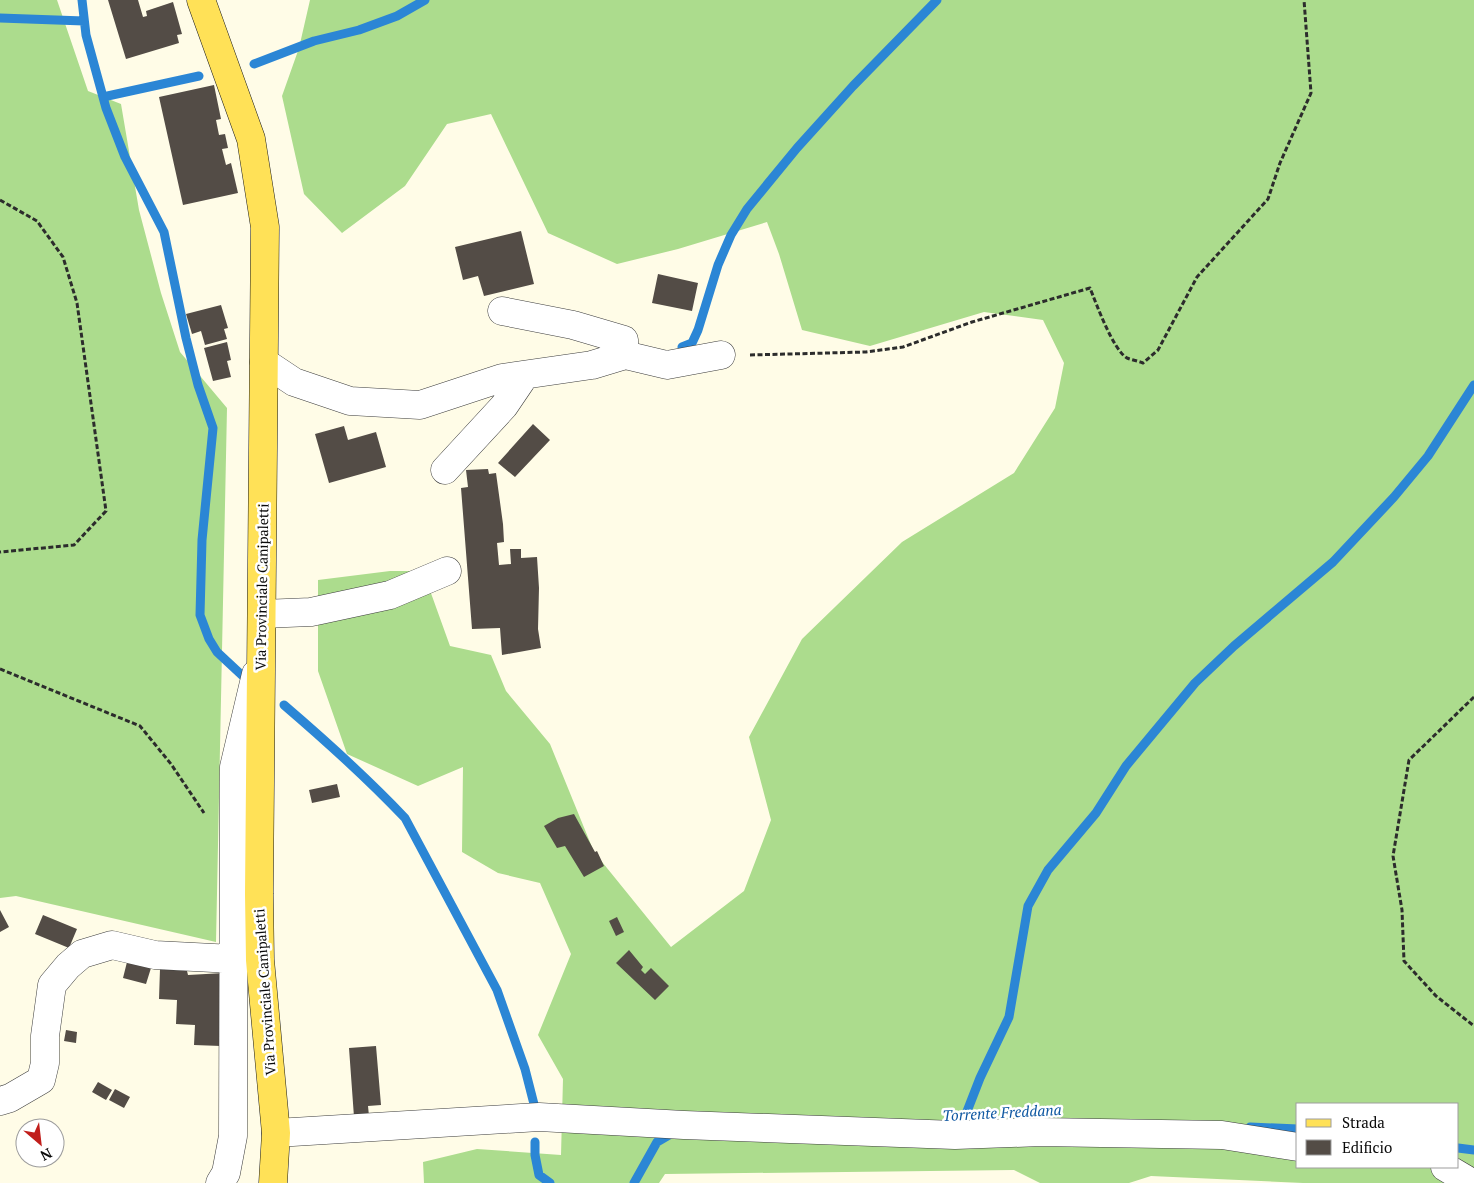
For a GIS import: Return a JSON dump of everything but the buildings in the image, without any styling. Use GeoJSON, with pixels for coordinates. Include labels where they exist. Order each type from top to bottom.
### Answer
{"type":"FeatureCollection","features":[{"type":"Feature","properties":{"kind":"main road","name":"Via Provinciale Canipaletti"},"geometry":{"type":"LineString","coordinates":[[201,0],[251,139],[266,228],[259,894],[260,960],[276,1133],[273,1183]]}},
{"type":"Feature","properties":{"kind":"street"},"geometry":{"type":"LineString","coordinates":[[502,311],[573,324],[624,340],[626,355]]}},
{"type":"Feature","properties":{"kind":"street"},"geometry":{"type":"LineString","coordinates":[[264,362],[294,382],[350,401],[420,405],[502,378],[592,365],[626,355],[667,365],[721,355]]}},
{"type":"Feature","properties":{"kind":"street"},"geometry":{"type":"LineString","coordinates":[[445,470],[504,406],[525,375]]}},
{"type":"Feature","properties":{"kind":"street"},"geometry":{"type":"LineString","coordinates":[[262,614],[310,612],[390,595],[447,571]]}},
{"type":"Feature","properties":{"kind":"street"},"geometry":{"type":"LineString","coordinates":[[220,1183],[226,1173],[233,1136],[234,767],[252,687],[262,656]]}},
{"type":"Feature","properties":{"kind":"street"},"geometry":{"type":"LineString","coordinates":[[0,1101],[10,1098],[41,1080],[45,1063],[45,1036],[52,984],[82,954],[112,945],[155,955],[233,959]]}},
{"type":"Feature","properties":{"kind":"street"},"geometry":{"type":"LineString","coordinates":[[276,1133],[539,1116],[684,1125],[954,1135],[1041,1132],[1222,1135],[1296,1147]]}},
{"type":"Feature","properties":{"kind":"street"},"geometry":{"type":"LineString","coordinates":[[1447,1168],[1472,1183]]}},
{"type":"Feature","properties":{"kind":"path"},"geometry":{"type":"LineString","coordinates":[[721,355],[866,352],[903,347],[972,322],[1090,288],[1101,317],[1114,341],[1126,357],[1143,363],[1158,350],[1197,277],[1268,199],[1280,163],[1311,93],[1304,0]]}},
{"type":"Feature","properties":{"kind":"path"},"geometry":{"type":"LineString","coordinates":[[0,200],[37,221],[63,257],[77,303],[106,510],[74,545],[0,552]]}},
{"type":"Feature","properties":{"kind":"path"},"geometry":{"type":"LineString","coordinates":[[0,669],[140,726],[171,764],[206,816]]}},
{"type":"Feature","properties":{"kind":"path"},"geometry":{"type":"LineString","coordinates":[[1474,697],[1409,760],[1393,856],[1402,910],[1404,961],[1436,996],[1474,1026]]}},
{"type":"Feature","properties":{"kind":"green space"},"geometry":{"type":"Polygon","coordinates":[[[0,0],[57,0],[88,91],[121,104],[139,210],[161,293],[180,352],[227,408],[216,942],[16,896],[0,898],[0,0]]]}},
{"type":"Feature","properties":{"kind":"green space"},"geometry":{"type":"Polygon","coordinates":[[[310,0],[1474,0],[1474,1183],[1303,1183],[1151,1176],[1129,1183],[1040,1183],[1014,1170],[665,1174],[659,1183],[424,1183],[423,1162],[477,1149],[561,1155],[563,1079],[538,1035],[571,954],[540,883],[498,873],[462,852],[463,767],[418,786],[347,754],[318,671],[318,580],[390,571],[423,571],[450,646],[491,655],[506,691],[550,744],[594,852],[671,947],[744,891],[771,820],[749,737],[802,639],[902,542],[1014,473],[1055,408],[1064,363],[1043,320],[984,312],[870,346],[802,330],[779,254],[767,222],[678,249],[617,264],[548,233],[491,114],[447,124],[405,186],[342,233],[304,194],[282,96],[299,48],[310,0]]]}},
{"type":"Feature","properties":{"kind":"waterway"},"geometry":{"type":"LineString","coordinates":[[82,0],[86,35],[106,108],[125,157],[164,232],[186,338],[198,385],[213,428],[202,540],[200,615],[209,639],[217,652],[246,679]]}},
{"type":"Feature","properties":{"kind":"waterway"},"geometry":{"type":"LineString","coordinates":[[254,64],[314,41],[359,30],[397,16],[425,0]]}},
{"type":"Feature","properties":{"kind":"waterway"},"geometry":{"type":"LineString","coordinates":[[682,347],[692,343],[698,330],[718,265],[731,235],[747,209],[797,148],[853,86],[937,0]]}},
{"type":"Feature","properties":{"kind":"waterway"},"geometry":{"type":"LineString","coordinates":[[0,18],[84,21]]}},
{"type":"Feature","properties":{"kind":"waterway"},"geometry":{"type":"LineString","coordinates":[[103,97],[199,76]]}},
{"type":"Feature","properties":{"kind":"waterway"},"geometry":{"type":"LineString","coordinates":[[959,1132],[980,1078],[1009,1017],[1028,906],[1048,870],[1096,813],[1126,766],[1195,683],[1234,646],[1333,562],[1394,497],[1428,456],[1474,385]]}},
{"type":"Feature","properties":{"kind":"waterway"},"geometry":{"type":"LineString","coordinates":[[284,705],[346,760],[405,818],[497,990],[525,1069],[536,1112]]}},
{"type":"Feature","properties":{"kind":"waterway","name":"Torrente Freddana"},"geometry":{"type":"LineString","coordinates":[[1250,1127],[1296,1129]]}},
{"type":"Feature","properties":{"kind":"waterway","name":"Torrente Freddana"},"geometry":{"type":"LineString","coordinates":[[634,1183],[657,1142],[674,1132]]}},
{"type":"Feature","properties":{"kind":"waterway"},"geometry":{"type":"LineString","coordinates":[[535,1142],[535,1155],[539,1175],[550,1183]]}},
{"type":"Feature","properties":{"kind":"waterway","name":"Torrente Freddana"},"geometry":{"type":"LineString","coordinates":[[1459,1148],[1474,1150]]}}]}
